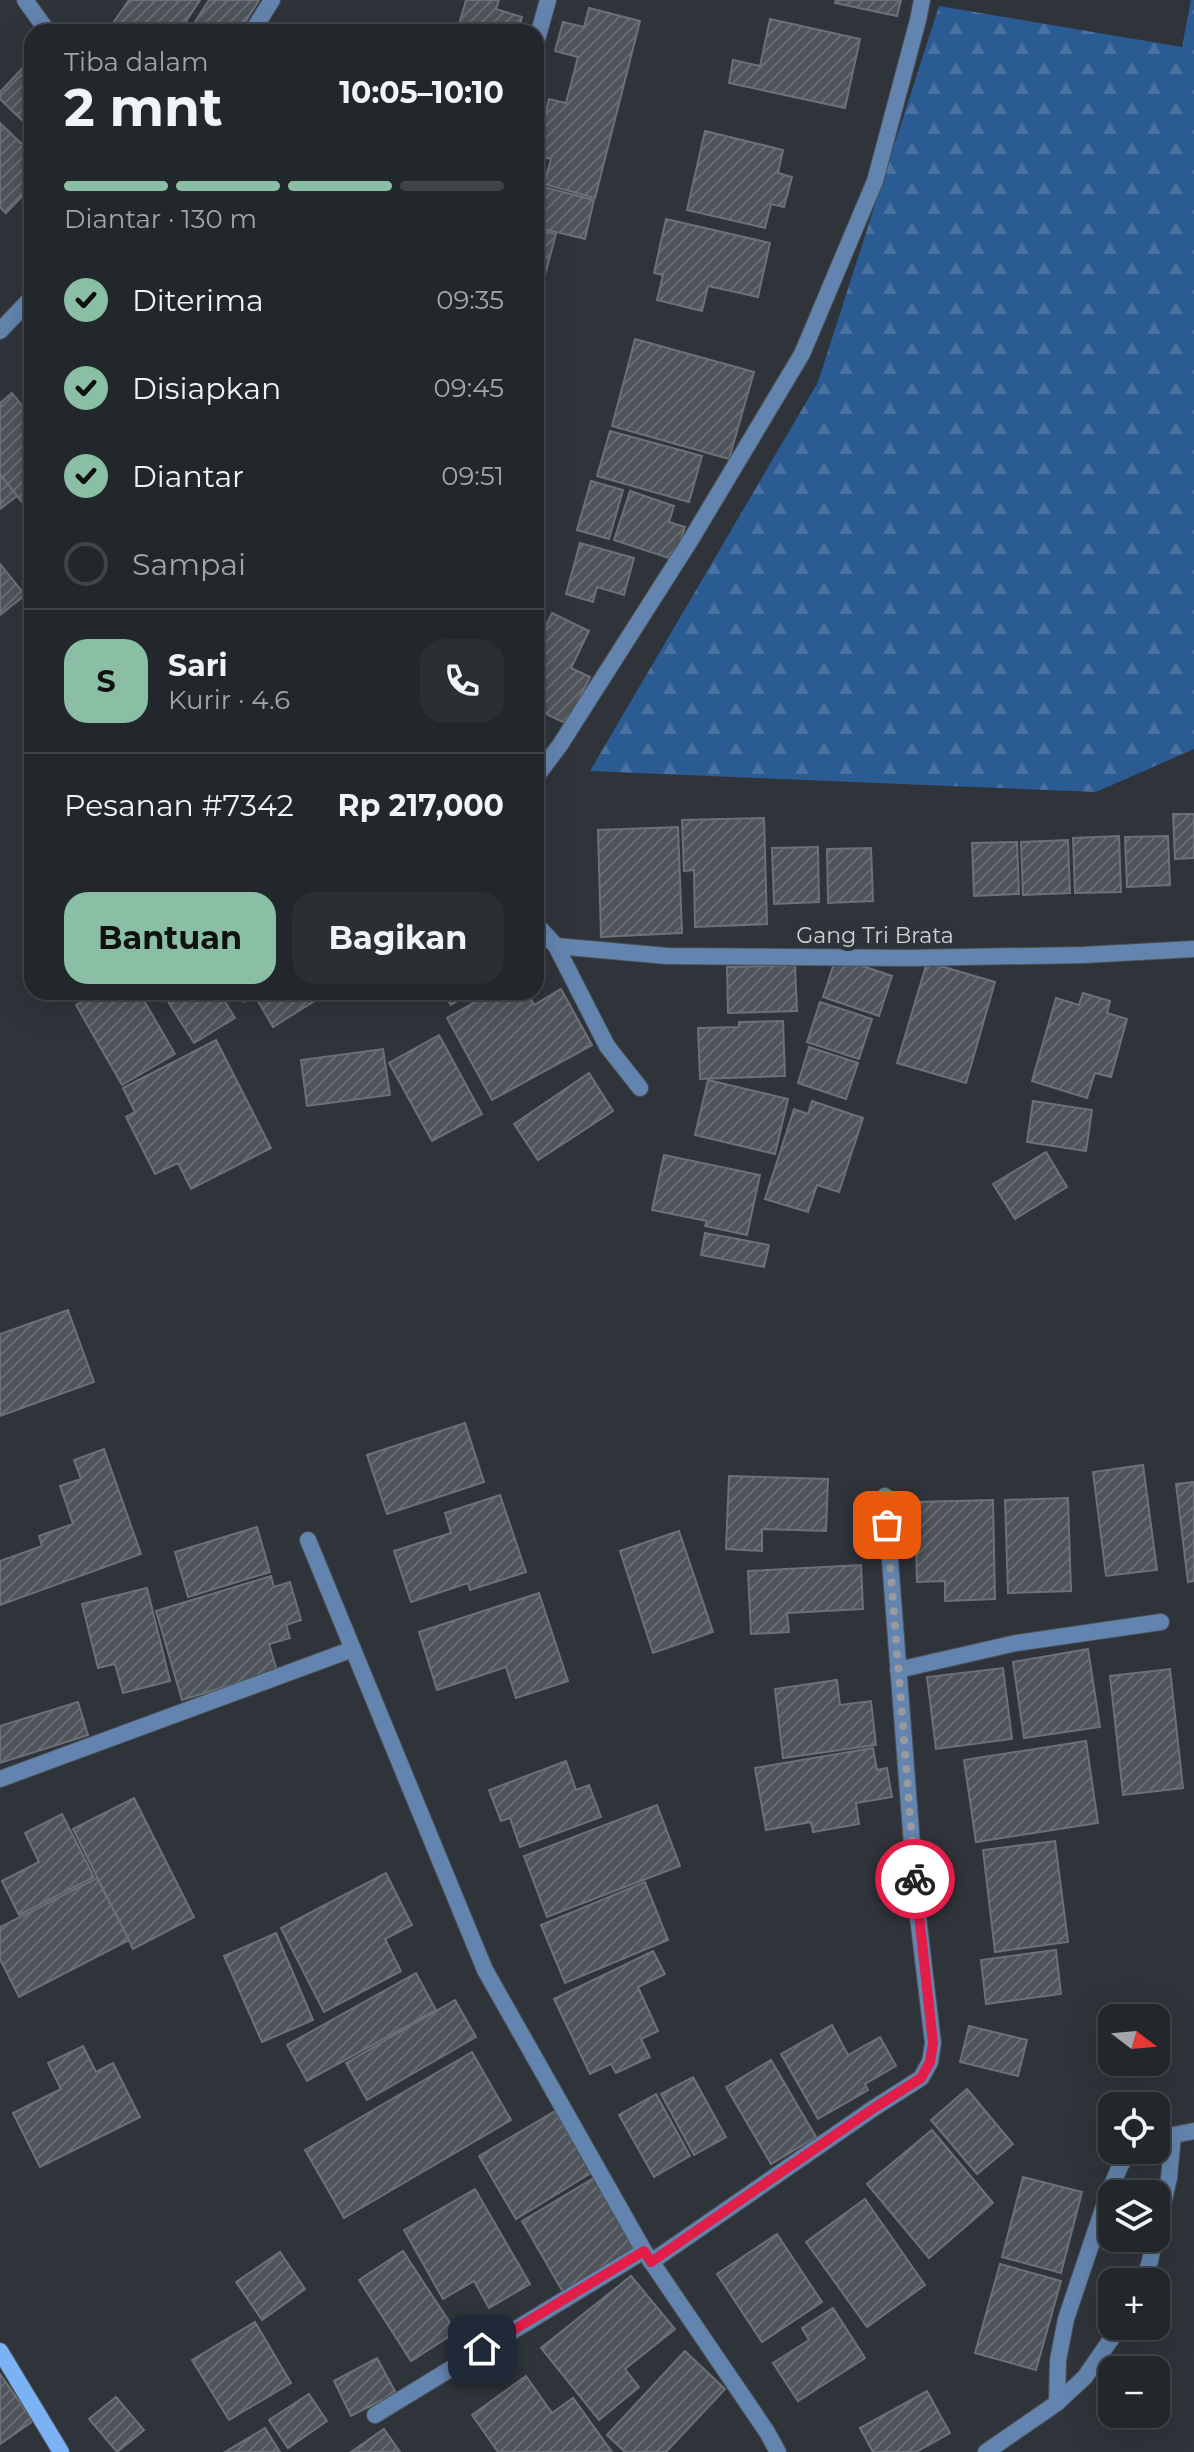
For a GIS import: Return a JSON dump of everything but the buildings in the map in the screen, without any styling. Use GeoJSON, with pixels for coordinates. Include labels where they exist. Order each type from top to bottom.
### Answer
{"type":"FeatureCollection","features":[{"type":"Feature","properties":{"kind":"street"},"geometry":{"type":"LineString","coordinates":[[25,0],[42,24]]}},
{"type":"Feature","properties":{"kind":"street"},"geometry":{"type":"LineString","coordinates":[[257,24],[272,0]]}},
{"type":"Feature","properties":{"kind":"street"},"geometry":{"type":"LineString","coordinates":[[541,24],[548,0]]}},
{"type":"Feature","properties":{"kind":"street"},"geometry":{"type":"LineString","coordinates":[[544,766],[682,554],[802,354],[875,181],[922,0]]}},
{"type":"Feature","properties":{"kind":"street"},"geometry":{"type":"LineString","coordinates":[[0,331],[24,306]]}},
{"type":"Feature","properties":{"kind":"street"},"geometry":{"type":"LineString","coordinates":[[544,933],[556,946],[607,1046],[640,1088]]}},
{"type":"Feature","properties":{"kind":"street","name":"Gang Tri Brata"},"geometry":{"type":"LineString","coordinates":[[556,946],[667,956],[909,958],[1083,955],[1194,949]]}},
{"type":"Feature","properties":{"kind":"street"},"geometry":{"type":"LineString","coordinates":[[375,2415],[647,2256],[921,2078],[930,2062],[933,2043],[917,1909],[885,1496]]}},
{"type":"Feature","properties":{"kind":"street"},"geometry":{"type":"LineString","coordinates":[[308,1540],[485,1970],[647,2256],[778,2452]]}},
{"type":"Feature","properties":{"kind":"street"},"geometry":{"type":"LineString","coordinates":[[898,1670],[1016,1643],[1161,1622]]}},
{"type":"Feature","properties":{"kind":"street"},"geometry":{"type":"LineString","coordinates":[[0,1779],[353,1649]]}},
{"type":"Feature","properties":{"kind":"street"},"geometry":{"type":"LineString","coordinates":[[1170,2136],[1194,2131]]}},
{"type":"Feature","properties":{"kind":"street"},"geometry":{"type":"LineString","coordinates":[[1169,2180],[1173,2135]]}},
{"type":"Feature","properties":{"kind":"street"},"geometry":{"type":"LineString","coordinates":[[1057,2403],[1058,2360],[1066,2319],[1121,2164]]}},
{"type":"Feature","properties":{"kind":"street"},"geometry":{"type":"LineString","coordinates":[[986,2452],[1057,2403],[1085,2377],[1110,2340]]}},
{"type":"Feature","properties":{"kind":"street"},"geometry":{"type":"LineString","coordinates":[[0,2351],[61,2452]]}},
{"type":"Feature","properties":{"kind":"green space"},"geometry":{"type":"Polygon","coordinates":[[[1191,0],[1194,0],[1194,749],[1096,792],[590,771],[818,382],[939,6],[1182,47],[1191,0]]]}},
{"type":"Feature","properties":{"kind":"way so far"},"geometry":{"type":"LineString","coordinates":[[887,1525],[915,1879]]}},
{"type":"Feature","properties":{"kind":"route"},"geometry":{"type":"LineString","coordinates":[[482,2349],[644,2251],[651,2262],[921,2078],[930,2062],[933,2043],[915,1879]]}}]}
